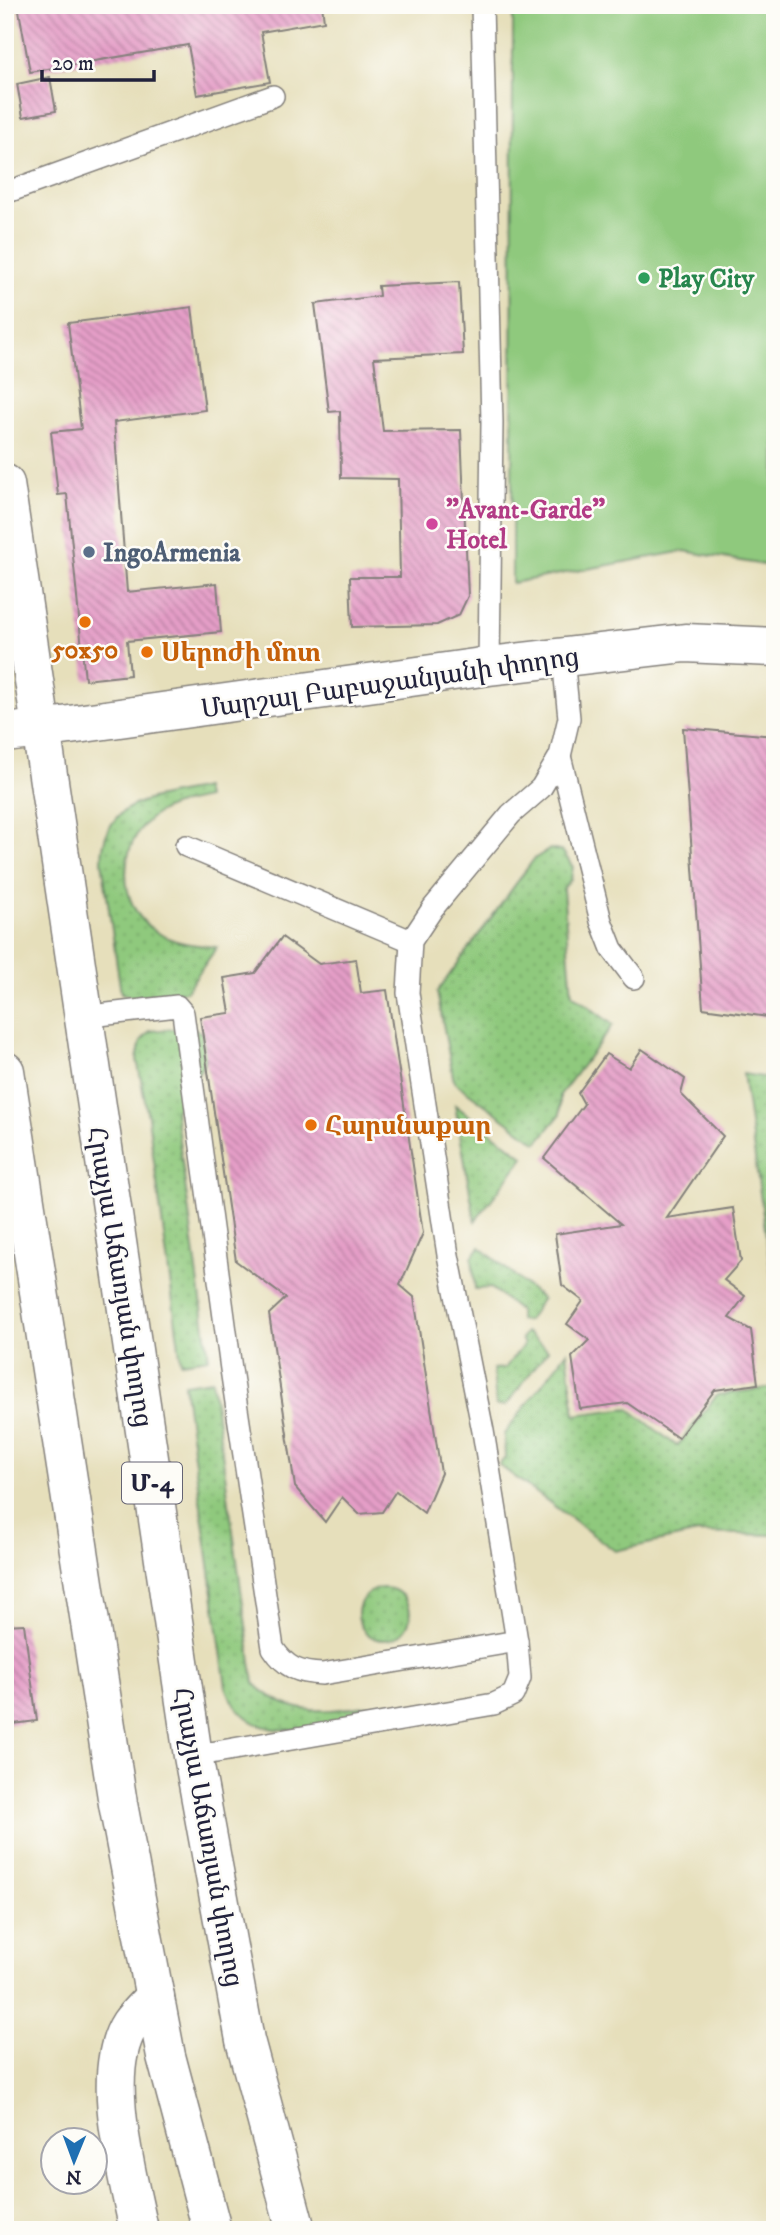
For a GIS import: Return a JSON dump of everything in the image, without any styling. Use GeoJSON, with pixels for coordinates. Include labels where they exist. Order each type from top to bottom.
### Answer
{"type":"FeatureCollection","features":[{"type":"Feature","properties":{"kind":"main road","name":"Հրաչյա Աճառյան փողոց"},"geometry":{"type":"LineString","coordinates":[[5,484],[23,731],[82,1017],[193,1756],[245,2040],[296,2230]]}},
{"type":"Feature","properties":{"kind":"main road","name":"Մարշալ Բաբաջանյանի փողոց"},"geometry":{"type":"LineString","coordinates":[[23,731],[489,666],[685,643],[775,647]]}},
{"type":"Feature","properties":{"kind":"main road"},"geometry":{"type":"LineString","coordinates":[[6,1079],[118,1804],[166,2056],[212,2230]]}},
{"type":"Feature","properties":{"kind":"main road"},"geometry":{"type":"LineString","coordinates":[[139,2230],[115,2112],[119,2061],[129,2026],[155,1996]]}},
{"type":"Feature","properties":{"kind":"lane"},"geometry":{"type":"LineString","coordinates":[[482,5],[492,422],[489,666]]}},
{"type":"Feature","properties":{"kind":"lane"},"geometry":{"type":"LineString","coordinates":[[5,193],[273,96]]}},
{"type":"Feature","properties":{"kind":"lane"},"geometry":{"type":"LineString","coordinates":[[193,1756],[494,1704],[513,1695],[520,1678],[517,1641],[408,993],[411,941],[433,908],[511,814],[541,788],[560,756],[569,718],[563,658]]}},
{"type":"Feature","properties":{"kind":"lane"},"geometry":{"type":"LineString","coordinates":[[560,756],[601,921],[612,949],[634,978]]}},
{"type":"Feature","properties":{"kind":"lane"},"geometry":{"type":"LineString","coordinates":[[186,846],[411,941]]}},
{"type":"Feature","properties":{"kind":"lane"},"geometry":{"type":"LineString","coordinates":[[82,1017],[177,1006],[183,1013],[230,1369],[273,1648],[283,1662],[300,1673],[322,1674],[517,1641]]}},
{"type":"Feature","properties":{"kind":"green space","name":"Play City"},"geometry":{"type":"Polygon","coordinates":[[[513,5],[775,5],[775,567],[684,551],[512,583],[513,5]]]}},
{"type":"Feature","properties":{"kind":"green space"},"geometry":{"type":"Polygon","coordinates":[[[204,788],[206,798],[167,808],[142,826],[133,841],[126,873],[133,906],[142,920],[155,931],[177,941],[217,947],[186,991],[132,997],[121,993],[102,861],[111,824],[122,813],[150,799],[204,788]]]}},
{"type":"Feature","properties":{"kind":"green space"},"geometry":{"type":"Polygon","coordinates":[[[550,849],[563,852],[573,867],[571,879],[563,889],[572,994],[613,1025],[560,1095],[560,1115],[537,1143],[454,1082],[437,992],[534,859],[550,849]]]}},
{"type":"Feature","properties":{"kind":"green space"},"geometry":{"type":"Polygon","coordinates":[[[192,1027],[206,1036],[209,1050],[204,1064],[175,1111],[209,1358],[181,1362],[148,1117],[137,1059],[141,1041],[150,1031],[192,1027]]]}},
{"type":"Feature","properties":{"kind":"green space"},"geometry":{"type":"Polygon","coordinates":[[[743,1074],[775,1079],[775,1299],[743,1074]]]}},
{"type":"Feature","properties":{"kind":"green space"},"geometry":{"type":"Polygon","coordinates":[[[455,1105],[524,1157],[475,1221],[455,1105]]]}},
{"type":"Feature","properties":{"kind":"green space"},"geometry":{"type":"Polygon","coordinates":[[[480,1247],[542,1299],[528,1321],[519,1320],[519,1311],[491,1288],[475,1289],[472,1257],[480,1247]]]}},
{"type":"Feature","properties":{"kind":"green space"},"geometry":{"type":"Polygon","coordinates":[[[526,1332],[548,1350],[506,1405],[496,1406],[493,1369],[505,1368],[524,1344],[521,1339],[526,1332]]]}},
{"type":"Feature","properties":{"kind":"green space"},"geometry":{"type":"Polygon","coordinates":[[[567,1352],[575,1415],[628,1408],[677,1446],[717,1395],[775,1387],[775,1535],[698,1533],[615,1551],[499,1465],[505,1458],[504,1434],[567,1352]]]}},
{"type":"Feature","properties":{"kind":"green space"},"geometry":{"type":"Polygon","coordinates":[[[212,1380],[254,1683],[270,1696],[302,1709],[335,1710],[390,1703],[322,1725],[276,1729],[256,1723],[239,1710],[226,1687],[184,1384],[212,1380]]]}},
{"type":"Feature","properties":{"kind":"green space"},"geometry":{"type":"Polygon","coordinates":[[[384,1588],[394,1590],[402,1596],[408,1604],[408,1624],[402,1632],[394,1638],[384,1640],[374,1638],[366,1632],[360,1624],[358,1614],[360,1604],[366,1596],[374,1590],[384,1588]]]}},
{"type":"Feature","properties":{"kind":"building"},"geometry":{"type":"Polygon","coordinates":[[[18,5],[322,5],[324,21],[261,32],[270,82],[197,95],[188,45],[30,72],[18,5]]]}},
{"type":"Feature","properties":{"kind":"building"},"geometry":{"type":"Polygon","coordinates":[[[50,77],[56,111],[23,117],[17,84],[50,77]]]}},
{"type":"Feature","properties":{"kind":"building"},"geometry":{"type":"Polygon","coordinates":[[[459,282],[463,354],[374,358],[383,431],[461,430],[468,596],[459,615],[437,625],[352,627],[350,577],[400,577],[398,479],[341,478],[340,411],[329,412],[315,304],[379,296],[378,286],[459,282]]]}},
{"type":"Feature","properties":{"kind":"building"},"geometry":{"type":"Polygon","coordinates":[[[192,307],[205,410],[114,422],[127,592],[217,583],[221,632],[127,641],[130,675],[85,680],[67,494],[58,495],[51,432],[81,429],[68,323],[192,307]]]}},
{"type":"Feature","properties":{"kind":"building"},"geometry":{"type":"Polygon","coordinates":[[[683,728],[775,736],[775,1018],[703,1008],[683,728]]]}},
{"type":"Feature","properties":{"kind":"building","name":"Հարսնաքար"},"geometry":{"type":"Polygon","coordinates":[[[282,937],[319,964],[356,959],[361,993],[387,990],[423,1233],[400,1285],[414,1297],[441,1473],[424,1513],[396,1491],[382,1512],[359,1514],[342,1497],[325,1522],[295,1487],[269,1314],[286,1298],[236,1261],[200,1017],[230,1013],[224,978],[255,973],[282,937]]]}},
{"type":"Feature","properties":{"kind":"building","name":"Հարսնաքար"},"geometry":{"type":"Polygon","coordinates":[[[642,1049],[685,1079],[681,1094],[723,1136],[667,1218],[733,1208],[741,1261],[724,1280],[745,1296],[729,1318],[751,1330],[758,1384],[715,1390],[678,1438],[627,1403],[580,1409],[572,1357],[589,1340],[567,1324],[583,1301],[562,1285],[555,1234],[621,1224],[544,1158],[584,1104],[578,1093],[606,1054],[629,1068],[642,1049]]]}},
{"type":"Feature","properties":{"kind":"building"},"geometry":{"type":"Polygon","coordinates":[[[24,1624],[37,1721],[5,1725],[5,1625],[24,1624]]]}},
{"type":"Feature","properties":{"kind":"place","name":"Play City"},"geometry":{"type":"Point","coordinates":[644,278]}},
{"type":"Feature","properties":{"kind":"place","name":"\"Avant-Garde\" Hotel"},"geometry":{"type":"Point","coordinates":[432,524]}},
{"type":"Feature","properties":{"kind":"place","name":"IngoArmenia"},"geometry":{"type":"Point","coordinates":[89,552]}},
{"type":"Feature","properties":{"kind":"place","name":"50x50"},"geometry":{"type":"Point","coordinates":[85,622]}},
{"type":"Feature","properties":{"kind":"place","name":"Սերոժի մոտ"},"geometry":{"type":"Point","coordinates":[147,652]}},
{"type":"Feature","properties":{"kind":"place","name":"Հարսնաքար"},"geometry":{"type":"Point","coordinates":[311,1125]}}]}
